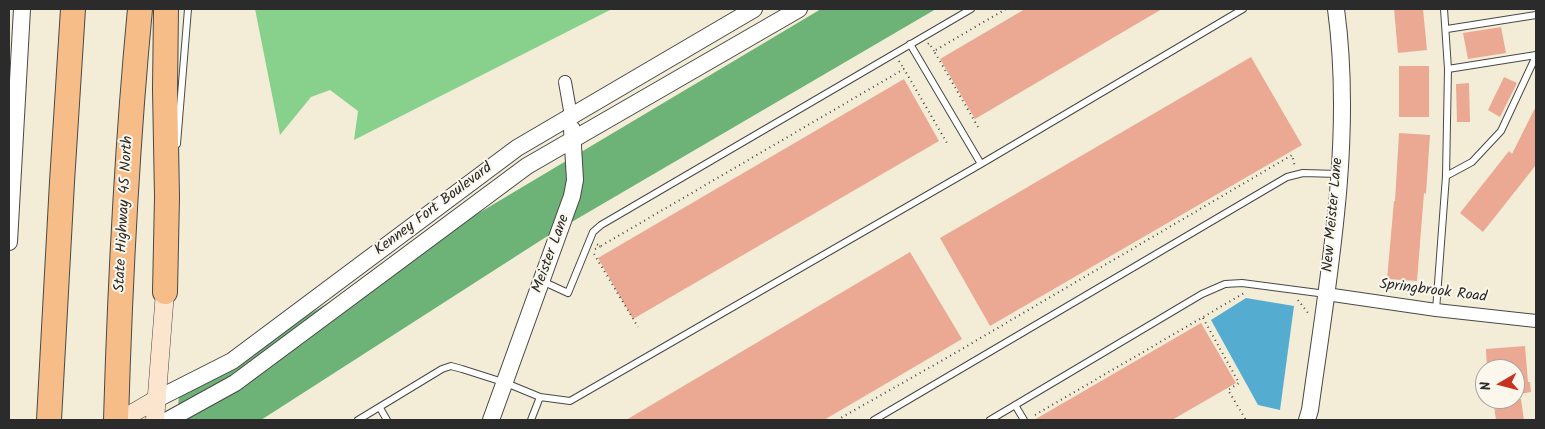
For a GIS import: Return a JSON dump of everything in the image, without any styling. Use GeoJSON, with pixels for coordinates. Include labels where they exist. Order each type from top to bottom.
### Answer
{"type":"FeatureCollection","features":[{"type":"Feature","properties":{"kind":"highway"},"geometry":{"type":"LineString","coordinates":[[49,420],[73,9]]}},
{"type":"Feature","properties":{"kind":"highway","name":"State Highway 45 North"},"geometry":{"type":"LineString","coordinates":[[116,420],[132,92],[140,9]]}},
{"type":"Feature","properties":{"kind":"highway"},"geometry":{"type":"LineString","coordinates":[[166,9],[166,292]]}},
{"type":"Feature","properties":{"kind":"main road"},"geometry":{"type":"LineString","coordinates":[[156,420],[166,292]]}},
{"type":"Feature","properties":{"kind":"main road","name":"Kenney Fort Boulevard"},"geometry":{"type":"LineString","coordinates":[[121,420],[157,399]]}},
{"type":"Feature","properties":{"kind":"street"},"geometry":{"type":"LineString","coordinates":[[9,242],[22,9]]}},
{"type":"Feature","properties":{"kind":"street","name":"Kenney Fort Boulevard"},"geometry":{"type":"LineString","coordinates":[[157,399],[232,361],[517,148],[754,9]]}},
{"type":"Feature","properties":{"kind":"street","name":"Kenney Fort Boulevard"},"geometry":{"type":"LineString","coordinates":[[168,420],[234,383],[527,166],[799,9]]}},
{"type":"Feature","properties":{"kind":"street","name":"New Meister Lane"},"geometry":{"type":"LineString","coordinates":[[1308,420],[1336,222],[1342,118],[1340,37],[1336,9]]}},
{"type":"Feature","properties":{"kind":"street","name":"Meister Lane"},"geometry":{"type":"LineString","coordinates":[[491,420],[506,383],[572,196],[575,180],[571,116],[565,82]]}},
{"type":"Feature","properties":{"kind":"street","name":"Springbrook Road"},"geometry":{"type":"LineString","coordinates":[[1326,294],[1436,310],[1536,321]]}},
{"type":"Feature","properties":{"kind":"lane"},"geometry":{"type":"LineString","coordinates":[[176,155],[188,9]]}},
{"type":"Feature","properties":{"kind":"lane"},"geometry":{"type":"LineString","coordinates":[[542,281],[568,293],[592,232],[601,225],[971,9]]}},
{"type":"Feature","properties":{"kind":"lane"},"geometry":{"type":"LineString","coordinates":[[358,420],[442,369],[451,366],[506,383],[540,397],[570,401],[981,164],[1243,9]]}},
{"type":"Feature","properties":{"kind":"lane"},"geometry":{"type":"LineString","coordinates":[[1436,310],[1446,176],[1448,69],[1447,29],[1444,9]]}},
{"type":"Feature","properties":{"kind":"lane"},"geometry":{"type":"LineString","coordinates":[[1447,29],[1536,15]]}},
{"type":"Feature","properties":{"kind":"lane"},"geometry":{"type":"LineString","coordinates":[[910,44],[981,164]]}},
{"type":"Feature","properties":{"kind":"lane"},"geometry":{"type":"LineString","coordinates":[[1448,69],[1536,56]]}},
{"type":"Feature","properties":{"kind":"lane"},"geometry":{"type":"LineString","coordinates":[[1446,176],[1472,162],[1501,131],[1536,56]]}},
{"type":"Feature","properties":{"kind":"lane"},"geometry":{"type":"LineString","coordinates":[[874,420],[1287,177],[1304,173],[1338,174]]}},
{"type":"Feature","properties":{"kind":"lane"},"geometry":{"type":"LineString","coordinates":[[166,292],[174,184]]}},
{"type":"Feature","properties":{"kind":"lane"},"geometry":{"type":"LineString","coordinates":[[990,420],[1202,294],[1225,284],[1242,283],[1326,294]]}},
{"type":"Feature","properties":{"kind":"lane"},"geometry":{"type":"LineString","coordinates":[[531,420],[540,397]]}},
{"type":"Feature","properties":{"kind":"lane"},"geometry":{"type":"LineString","coordinates":[[1015,406],[1024,420]]}},
{"type":"Feature","properties":{"kind":"lane"},"geometry":{"type":"LineString","coordinates":[[380,408],[387,420]]}},
{"type":"Feature","properties":{"kind":"path"},"geometry":{"type":"LineString","coordinates":[[934,51],[1006,9]]}},
{"type":"Feature","properties":{"kind":"path"},"geometry":{"type":"LineString","coordinates":[[922,47],[929,43],[978,127]]}},
{"type":"Feature","properties":{"kind":"path"},"geometry":{"type":"LineString","coordinates":[[899,61],[947,143]]}},
{"type":"Feature","properties":{"kind":"path"},"geometry":{"type":"LineString","coordinates":[[638,327],[593,252],[594,250],[904,69]]}},
{"type":"Feature","properties":{"kind":"path"},"geometry":{"type":"LineString","coordinates":[[837,420],[1292,155],[1296,167]]}},
{"type":"Feature","properties":{"kind":"path"},"geometry":{"type":"LineString","coordinates":[[596,244],[601,246]]}},
{"type":"Feature","properties":{"kind":"path"},"geometry":{"type":"LineString","coordinates":[[1031,417],[1246,292]]}},
{"type":"Feature","properties":{"kind":"path"},"geometry":{"type":"LineString","coordinates":[[1296,298],[1308,313]]}},
{"type":"Feature","properties":{"kind":"path"},"geometry":{"type":"LineString","coordinates":[[1203,318],[1239,383],[1228,390],[1246,420]]}},
{"type":"Feature","properties":{"kind":"path"},"geometry":{"type":"LineString","coordinates":[[1035,416],[1037,420]]}},
{"type":"Feature","properties":{"kind":"green space"},"geometry":{"type":"Polygon","coordinates":[[[255,9],[612,9],[354,140],[358,111],[330,90],[311,97],[280,135],[255,9]]]}},
{"type":"Feature","properties":{"kind":"green space"},"geometry":{"type":"Polygon","coordinates":[[[821,9],[936,9],[546,237],[261,420],[177,420],[180,382],[259,344],[821,9]]]}},
{"type":"Feature","properties":{"kind":"water"},"geometry":{"type":"Polygon","coordinates":[[[1246,298],[1294,306],[1280,410],[1258,405],[1211,320],[1246,298]]]}},
{"type":"Feature","properties":{"kind":"building"},"geometry":{"type":"Polygon","coordinates":[[[1025,9],[1162,9],[975,119],[940,59],[1025,9]]]}},
{"type":"Feature","properties":{"kind":"building"},"geometry":{"type":"Polygon","coordinates":[[[1394,9],[1423,9],[1427,50],[1398,53],[1394,9]]]}},
{"type":"Feature","properties":{"kind":"building"},"geometry":{"type":"Polygon","coordinates":[[[1501,27],[1506,53],[1468,59],[1463,33],[1501,27]]]}},
{"type":"Feature","properties":{"kind":"building"},"geometry":{"type":"Polygon","coordinates":[[[1251,57],[1302,145],[990,326],[940,238],[1251,57]]]}},
{"type":"Feature","properties":{"kind":"building"},"geometry":{"type":"Polygon","coordinates":[[[1399,66],[1429,66],[1429,117],[1399,117],[1399,66]]]}},
{"type":"Feature","properties":{"kind":"building"},"geometry":{"type":"Polygon","coordinates":[[[1504,77],[1517,83],[1500,117],[1488,110],[1504,77]]]}},
{"type":"Feature","properties":{"kind":"building"},"geometry":{"type":"Polygon","coordinates":[[[904,79],[939,141],[633,319],[598,258],[904,79]]]}},
{"type":"Feature","properties":{"kind":"building"},"geometry":{"type":"Polygon","coordinates":[[[1469,83],[1470,122],[1457,122],[1456,84],[1469,83]]]}},
{"type":"Feature","properties":{"kind":"building"},"geometry":{"type":"Polygon","coordinates":[[[1536,106],[1536,165],[1483,232],[1460,213],[1509,151],[1512,154],[1536,106]]]}},
{"type":"Feature","properties":{"kind":"building"},"geometry":{"type":"Polygon","coordinates":[[[1399,133],[1430,135],[1417,281],[1387,279],[1395,201],[1399,133]]]}},
{"type":"Feature","properties":{"kind":"building"},"geometry":{"type":"Polygon","coordinates":[[[910,252],[962,339],[824,420],[626,420],[910,252]]]}},
{"type":"Feature","properties":{"kind":"building"},"geometry":{"type":"Polygon","coordinates":[[[1201,323],[1236,383],[1172,420],[1034,420],[1201,323]]]}},
{"type":"Feature","properties":{"kind":"building"},"geometry":{"type":"Polygon","coordinates":[[[1525,346],[1528,382],[1530,382],[1531,392],[1525,393],[1525,359],[1486,359],[1486,349],[1525,346]]]}},
{"type":"Feature","properties":{"kind":"building"},"geometry":{"type":"Polygon","coordinates":[[[1494,409],[1522,409],[1524,420],[1496,420],[1494,409]]]}}]}
